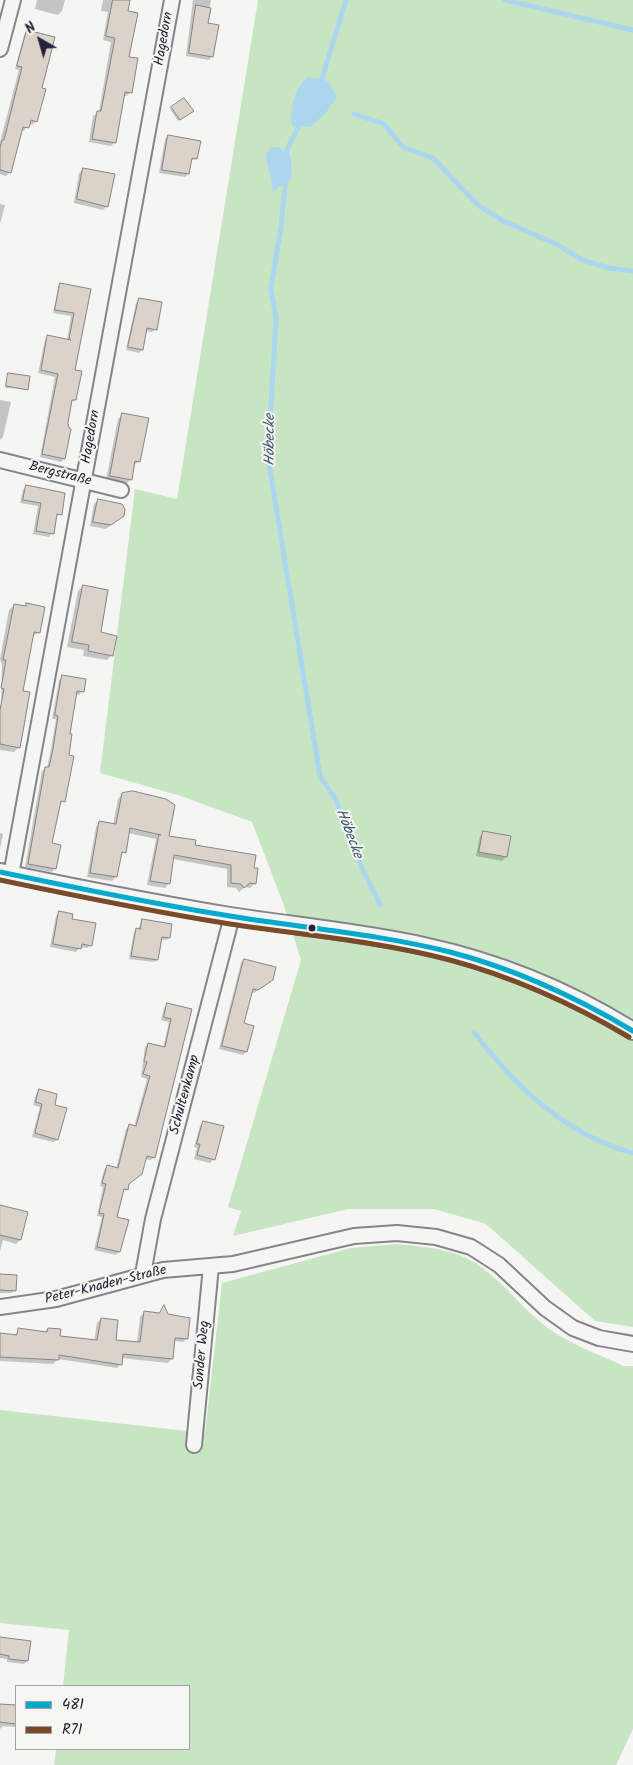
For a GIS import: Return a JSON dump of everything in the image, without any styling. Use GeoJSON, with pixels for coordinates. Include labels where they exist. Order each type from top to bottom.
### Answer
{"type":"FeatureCollection","features":[{"type":"Feature","properties":{"kind":"street"},"geometry":{"type":"LineString","coordinates":[[0,49],[13,0]]}},
{"type":"Feature","properties":{"kind":"street","name":"Hagedorn"},"geometry":{"type":"LineString","coordinates":[[6,873],[84,481],[172,0]]}},
{"type":"Feature","properties":{"kind":"street","name":"Bergstraße"},"geometry":{"type":"LineString","coordinates":[[0,460],[120,490]]}},
{"type":"Feature","properties":{"kind":"street"},"geometry":{"type":"LineString","coordinates":[[6,873],[134,900],[376,937],[472,959],[562,992],[633,1031]]}},
{"type":"Feature","properties":{"kind":"street","name":"Schultenkamp"},"geometry":{"type":"LineString","coordinates":[[143,1274],[156,1209],[232,916]]}},
{"type":"Feature","properties":{"kind":"street","name":"Peter-Knaden-Straße"},"geometry":{"type":"LineString","coordinates":[[0,1307],[56,1299],[143,1274],[259,1259],[354,1236],[397,1233],[436,1237],[461,1243],[481,1252],[553,1314],[580,1332],[606,1340],[633,1344]]}},
{"type":"Feature","properties":{"kind":"street","name":"Sonder Weg"},"geometry":{"type":"LineString","coordinates":[[194,1445],[211,1266]]}},
{"type":"Feature","properties":{"kind":"green space"},"geometry":{"type":"Polygon","coordinates":[[[258,0],[633,0],[633,1327],[595,1321],[486,1224],[434,1209],[348,1209],[233,1236],[241,1211],[228,1207],[301,960],[283,903],[252,822],[181,796],[100,773],[135,489],[177,499],[258,0]]]}},
{"type":"Feature","properties":{"kind":"green space"},"geometry":{"type":"Polygon","coordinates":[[[398,1244],[443,1250],[460,1255],[490,1274],[541,1323],[552,1331],[578,1346],[624,1366],[633,1366],[633,1729],[616,1765],[54,1765],[56,1750],[190,1750],[190,1685],[63,1685],[69,1630],[0,1623],[0,1410],[205,1433],[222,1283],[351,1248],[398,1244]]]}},
{"type":"Feature","properties":{"kind":"water"},"geometry":{"type":"Polygon","coordinates":[[[307,77],[328,81],[337,97],[325,114],[310,127],[292,126],[294,99],[299,87],[307,77]]]}},
{"type":"Feature","properties":{"kind":"water"},"geometry":{"type":"Polygon","coordinates":[[[279,147],[291,158],[292,178],[273,191],[266,155],[270,148],[279,147]]]}},
{"type":"Feature","properties":{"kind":"building"},"geometry":{"type":"Polygon","coordinates":[[[113,0],[130,0],[128,11],[138,13],[129,57],[138,58],[132,93],[125,92],[116,143],[92,139],[97,111],[101,111],[115,38],[106,36],[113,0]]]}},
{"type":"Feature","properties":{"kind":"building"},"geometry":{"type":"Polygon","coordinates":[[[196,5],[211,8],[208,23],[219,25],[213,57],[189,53],[196,5]]]}},
{"type":"Feature","properties":{"kind":"building"},"geometry":{"type":"Polygon","coordinates":[[[27,30],[55,37],[42,88],[46,89],[37,122],[31,120],[29,128],[23,127],[11,173],[0,170],[0,148],[2,140],[4,140],[22,67],[17,66],[27,30]]]}},
{"type":"Feature","properties":{"kind":"building"},"geometry":{"type":"Polygon","coordinates":[[[184,98],[194,111],[180,120],[171,107],[184,98]]]}},
{"type":"Feature","properties":{"kind":"building"},"geometry":{"type":"Polygon","coordinates":[[[168,135],[201,141],[197,159],[192,158],[189,174],[162,170],[168,135]]]}},
{"type":"Feature","properties":{"kind":"building"},"geometry":{"type":"Polygon","coordinates":[[[83,168],[115,174],[108,207],[77,199],[83,168]]]}},
{"type":"Feature","properties":{"kind":"building"},"geometry":{"type":"Polygon","coordinates":[[[60,283],[91,289],[75,370],[82,371],[76,400],[72,400],[68,423],[71,429],[65,459],[42,454],[58,374],[41,370],[47,335],[71,340],[69,339],[74,313],[55,310],[60,283]]]}},
{"type":"Feature","properties":{"kind":"building"},"geometry":{"type":"Polygon","coordinates":[[[139,298],[162,302],[157,330],[147,328],[143,350],[128,347],[139,298]]]}},
{"type":"Feature","properties":{"kind":"building"},"geometry":{"type":"Polygon","coordinates":[[[8,373],[30,376],[28,390],[6,386],[8,373]]]}},
{"type":"Feature","properties":{"kind":"building"},"geometry":{"type":"Polygon","coordinates":[[[122,413],[149,418],[140,462],[135,461],[132,480],[110,476],[122,413]]]}},
{"type":"Feature","properties":{"kind":"building"},"geometry":{"type":"Polygon","coordinates":[[[26,485],[65,493],[62,515],[57,514],[54,534],[36,531],[41,503],[23,500],[26,485]]]}},
{"type":"Feature","properties":{"kind":"building"},"geometry":{"type":"Polygon","coordinates":[[[98,499],[122,504],[125,509],[124,516],[111,525],[93,522],[98,499]]]}},
{"type":"Feature","properties":{"kind":"building"},"geometry":{"type":"Polygon","coordinates":[[[83,585],[108,590],[101,632],[117,636],[113,656],[88,651],[89,645],[72,642],[83,585]]]}},
{"type":"Feature","properties":{"kind":"building"},"geometry":{"type":"Polygon","coordinates":[[[26,603],[45,607],[40,633],[34,632],[23,691],[30,692],[20,748],[0,744],[0,710],[4,689],[1,688],[6,660],[3,660],[14,604],[26,606],[26,603]]]}},
{"type":"Feature","properties":{"kind":"building"},"geometry":{"type":"Polygon","coordinates":[[[62,675],[86,679],[84,692],[77,691],[70,734],[72,734],[69,755],[74,756],[65,802],[61,801],[52,843],[61,845],[56,869],[28,864],[45,767],[49,767],[53,749],[58,716],[55,715],[62,675]]]}},
{"type":"Feature","properties":{"kind":"building"},"geometry":{"type":"Polygon","coordinates":[[[133,791],[166,799],[175,805],[169,836],[196,840],[195,845],[256,855],[254,868],[258,868],[256,884],[250,883],[244,888],[241,884],[231,883],[231,865],[174,855],[170,884],[150,881],[159,835],[130,828],[126,853],[122,852],[117,877],[90,873],[99,821],[116,824],[122,793],[133,791]]]}},
{"type":"Feature","properties":{"kind":"building"},"geometry":{"type":"Polygon","coordinates":[[[483,831],[511,836],[507,857],[479,852],[483,831]]]}},
{"type":"Feature","properties":{"kind":"building"},"geometry":{"type":"Polygon","coordinates":[[[59,911],[73,914],[72,919],[96,923],[92,946],[82,944],[81,949],[53,944],[59,911]]]}},
{"type":"Feature","properties":{"kind":"building"},"geometry":{"type":"Polygon","coordinates":[[[142,919],[172,924],[170,938],[162,937],[158,960],[131,956],[136,928],[140,929],[142,919]]]}},
{"type":"Feature","properties":{"kind":"building"},"geometry":{"type":"Polygon","coordinates":[[[244,959],[276,967],[273,980],[258,990],[253,989],[244,1023],[254,1026],[247,1052],[222,1046],[244,959]]]}},
{"type":"Feature","properties":{"kind":"building"},"geometry":{"type":"Polygon","coordinates":[[[167,1003],[192,1009],[155,1158],[147,1156],[142,1174],[129,1184],[128,1190],[124,1189],[117,1217],[129,1220],[120,1252],[97,1247],[104,1214],[99,1213],[106,1184],[102,1183],[107,1165],[118,1168],[129,1124],[136,1126],[150,1076],[143,1074],[147,1062],[144,1061],[148,1043],[165,1047],[171,1019],[164,1017],[167,1003]]]}},
{"type":"Feature","properties":{"kind":"building"},"geometry":{"type":"Polygon","coordinates":[[[39,1089],[57,1094],[55,1105],[67,1108],[58,1140],[35,1133],[42,1104],[36,1102],[39,1089]]]}},
{"type":"Feature","properties":{"kind":"building"},"geometry":{"type":"Polygon","coordinates":[[[203,1121],[224,1126],[215,1160],[197,1155],[200,1144],[197,1144],[203,1121]]]}},
{"type":"Feature","properties":{"kind":"building"},"geometry":{"type":"Polygon","coordinates":[[[0,1205],[28,1212],[21,1240],[0,1235],[0,1205]]]}},
{"type":"Feature","properties":{"kind":"building"},"geometry":{"type":"Polygon","coordinates":[[[0,1274],[17,1275],[16,1291],[0,1290],[0,1274]]]}},
{"type":"Feature","properties":{"kind":"building"},"geometry":{"type":"Polygon","coordinates":[[[164,1305],[168,1314],[190,1318],[188,1339],[175,1338],[173,1359],[123,1354],[122,1365],[59,1355],[59,1360],[0,1357],[0,1333],[17,1335],[18,1328],[47,1332],[48,1328],[61,1329],[60,1336],[97,1340],[101,1318],[118,1320],[116,1340],[140,1342],[144,1311],[159,1313],[164,1305]]]}},
{"type":"Feature","properties":{"kind":"building"},"geometry":{"type":"Polygon","coordinates":[[[0,1637],[31,1641],[28,1661],[9,1659],[9,1656],[0,1654],[0,1637]]]}},
{"type":"Feature","properties":{"kind":"building"},"geometry":{"type":"Polygon","coordinates":[[[0,1704],[15,1705],[15,1724],[0,1722],[0,1704]]]}},
{"type":"Feature","properties":{"kind":"waterway","name":"Höbecke"},"geometry":{"type":"LineString","coordinates":[[320,85],[346,0]]}},
{"type":"Feature","properties":{"kind":"waterway"},"geometry":{"type":"LineString","coordinates":[[505,0],[633,30]]}},
{"type":"Feature","properties":{"kind":"waterway"},"geometry":{"type":"LineString","coordinates":[[354,114],[384,124],[403,147],[433,158],[479,206],[501,220],[558,245],[582,260],[609,268],[633,271]]}},
{"type":"Feature","properties":{"kind":"waterway","name":"Höbecke"},"geometry":{"type":"LineString","coordinates":[[287,160],[287,149],[301,122]]}},
{"type":"Feature","properties":{"kind":"waterway","name":"Höbecke"},"geometry":{"type":"LineString","coordinates":[[286,176],[281,227],[271,289],[276,318],[268,458],[320,776],[336,800],[352,848],[380,905]]}},
{"type":"Feature","properties":{"kind":"waterway","name":"Höbecke"},"geometry":{"type":"LineString","coordinates":[[474,1032],[507,1071],[543,1106],[585,1134],[608,1145],[633,1153]]}},
{"type":"Feature","properties":{"kind":"transit line","name":"481"},"geometry":{"type":"LineString","coordinates":[[0,872],[172,906],[368,936],[450,952],[498,967],[544,985],[590,1007],[633,1031]]}},
{"type":"Feature","properties":{"kind":"transit line","name":"R71"},"geometry":{"type":"LineString","coordinates":[[0,880],[172,914],[423,953],[520,983],[586,1013],[629,1037]]}}]}
